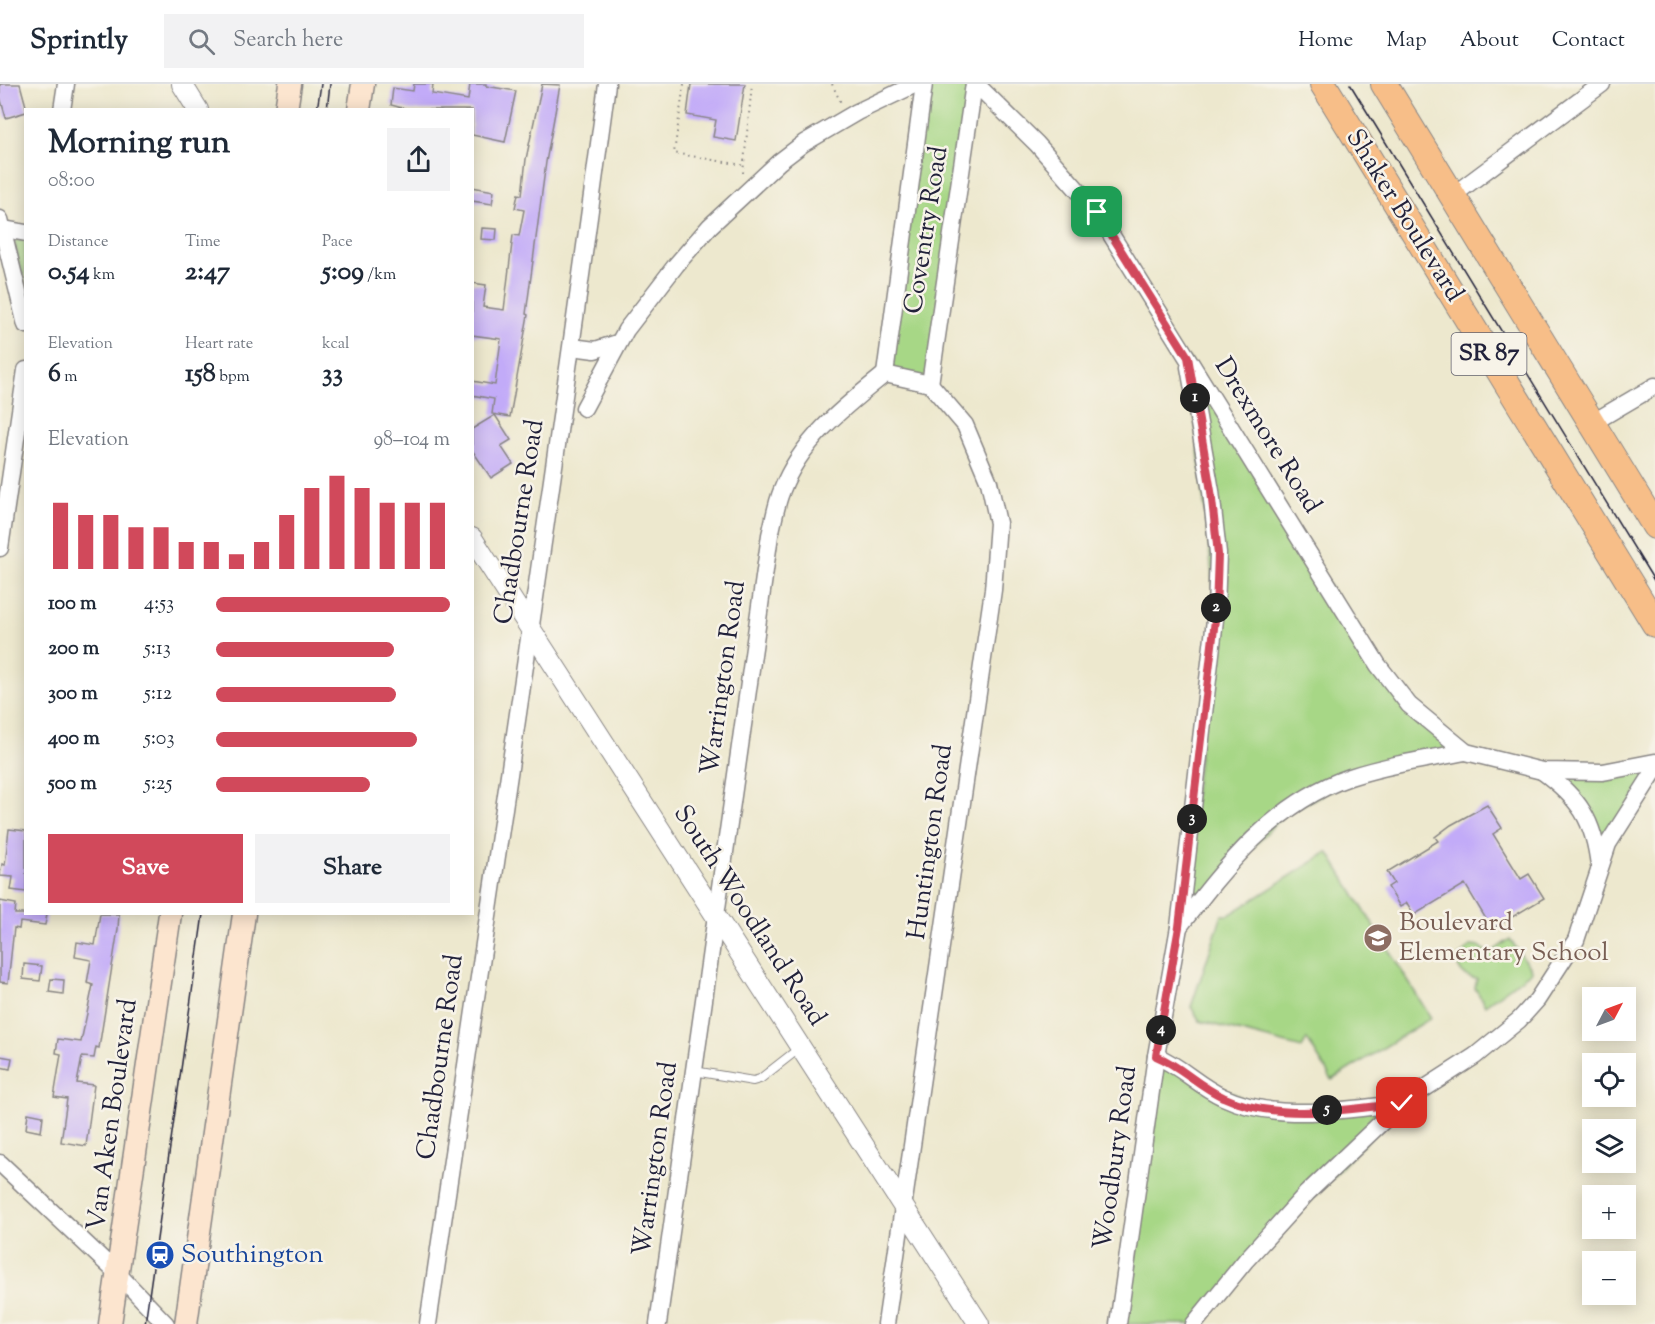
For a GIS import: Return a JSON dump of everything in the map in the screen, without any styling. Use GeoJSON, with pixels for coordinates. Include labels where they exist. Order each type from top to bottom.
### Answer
{"type":"FeatureCollection","features":[{"type":"Feature","properties":{"kind":"main road"},"geometry":{"type":"LineString","coordinates":[[286,108],[290,84]]}},
{"type":"Feature","properties":{"kind":"main road"},"geometry":{"type":"LineString","coordinates":[[359,108],[363,84]]}},
{"type":"Feature","properties":{"kind":"main road","name":"Shaker Boulevard"},"geometry":{"type":"LineString","coordinates":[[1323,84],[1655,624]]}},
{"type":"Feature","properties":{"kind":"main road","name":"Shaker Boulevard"},"geometry":{"type":"LineString","coordinates":[[1384,84],[1655,526]]}},
{"type":"Feature","properties":{"kind":"main road","name":"Van Aken Boulevard"},"geometry":{"type":"LineString","coordinates":[[110,1324],[170,915]]}},
{"type":"Feature","properties":{"kind":"main road"},"geometry":{"type":"LineString","coordinates":[[186,1324],[244,915]]}},
{"type":"Feature","properties":{"kind":"street"},"geometry":{"type":"LineString","coordinates":[[62,108],[66,84]]}},
{"type":"Feature","properties":{"kind":"street"},"geometry":{"type":"LineString","coordinates":[[182,84],[197,108]]}},
{"type":"Feature","properties":{"kind":"street","name":"Chadbourne Road"},"geometry":{"type":"LineString","coordinates":[[428,1324],[528,625],[572,347],[607,84]]}},
{"type":"Feature","properties":{"kind":"street"},"geometry":{"type":"LineString","coordinates":[[584,408],[617,343],[696,242],[779,162],[804,143],[857,112],[916,84]]}},
{"type":"Feature","properties":{"kind":"street","name":"Coventry Road"},"geometry":{"type":"LineString","coordinates":[[885,374],[924,84]]}},
{"type":"Feature","properties":{"kind":"street","name":"Coventry Road"},"geometry":{"type":"LineString","coordinates":[[930,384],[975,84]]}},
{"type":"Feature","properties":{"kind":"street","name":"Drexmore Road"},"geometry":{"type":"LineString","coordinates":[[975,84],[1037,144],[1097,212],[1395,688],[1418,712],[1466,752],[1542,771],[1603,772],[1655,762]]}},
{"type":"Feature","properties":{"kind":"street"},"geometry":{"type":"LineString","coordinates":[[1452,196],[1602,84]]}},
{"type":"Feature","properties":{"kind":"street"},"geometry":{"type":"LineString","coordinates":[[2,224],[24,232]]}},
{"type":"Feature","properties":{"kind":"street"},"geometry":{"type":"LineString","coordinates":[[2,224],[24,317]]}},
{"type":"Feature","properties":{"kind":"street"},"geometry":{"type":"LineString","coordinates":[[572,347],[595,350],[617,343]]}},
{"type":"Feature","properties":{"kind":"street","name":"Woodbury Road"},"geometry":{"type":"LineString","coordinates":[[1118,1324],[1156,1056],[1179,927],[1216,611],[1218,554],[1211,491],[1188,357]]}},
{"type":"Feature","properties":{"kind":"street"},"geometry":{"type":"LineString","coordinates":[[885,374],[930,384]]}},
{"type":"Feature","properties":{"kind":"street","name":"Warrington Road"},"geometry":{"type":"LineString","coordinates":[[658,1324],[770,535],[782,490],[803,450],[835,414],[885,374]]}},
{"type":"Feature","properties":{"kind":"street"},"geometry":{"type":"LineString","coordinates":[[0,549],[24,384]]}},
{"type":"Feature","properties":{"kind":"street","name":"Huntington Road"},"geometry":{"type":"LineString","coordinates":[[886,1324],[993,590],[998,523],[989,482],[965,425],[930,384]]}},
{"type":"Feature","properties":{"kind":"street"},"geometry":{"type":"LineString","coordinates":[[1592,423],[1655,386]]}},
{"type":"Feature","properties":{"kind":"street","name":"South Woodland Road"},"geometry":{"type":"LineString","coordinates":[[474,541],[979,1324]]}},
{"type":"Feature","properties":{"kind":"street"},"geometry":{"type":"LineString","coordinates":[[1179,927],[1245,845],[1285,813],[1317,793],[1347,778],[1374,770],[1466,752]]}},
{"type":"Feature","properties":{"kind":"street"},"geometry":{"type":"LineString","coordinates":[[1194,1324],[1246,1260],[1307,1193],[1402,1103],[1475,1056],[1519,1020],[1537,1000],[1576,940],[1608,844],[1655,770]]}},
{"type":"Feature","properties":{"kind":"street","name":"Drexmore Road"},"geometry":{"type":"LineString","coordinates":[[1542,771],[1580,805],[1594,832],[1600,869]]}},
{"type":"Feature","properties":{"kind":"street"},"geometry":{"type":"LineString","coordinates":[[1156,1056],[1176,1065],[1224,1098],[1261,1107],[1285,1111],[1327,1110],[1402,1103]]}},
{"type":"Feature","properties":{"kind":"street"},"geometry":{"type":"LineString","coordinates":[[0,1163],[118,1274],[166,1324]]}},
{"type":"Feature","properties":{"kind":"lane"},"geometry":{"type":"LineString","coordinates":[[694,1071],[753,1081],[760,1079],[801,1047]]}},
{"type":"Feature","properties":{"kind":"path"},"geometry":{"type":"LineString","coordinates":[[684,84],[674,153],[742,165]]}},
{"type":"Feature","properties":{"kind":"path"},"geometry":{"type":"LineString","coordinates":[[743,175],[742,165],[753,84]]}},
{"type":"Feature","properties":{"kind":"path"},"geometry":{"type":"LineString","coordinates":[[832,84],[842,105]]}},
{"type":"Feature","properties":{"kind":"green space"},"geometry":{"type":"Polygon","coordinates":[[[924,84],[974,84],[930,384],[885,374],[924,84]]]}},
{"type":"Feature","properties":{"kind":"green space"},"geometry":{"type":"Polygon","coordinates":[[[14,240],[24,240],[24,286],[14,240]]]}},
{"type":"Feature","properties":{"kind":"green space"},"geometry":{"type":"Polygon","coordinates":[[[1188,357],[1378,665],[1466,752],[1374,770],[1285,813],[1179,927],[1216,611],[1188,357]]]}},
{"type":"Feature","properties":{"kind":"green space"},"geometry":{"type":"Polygon","coordinates":[[[1655,762],[1608,844],[1594,832],[1542,771],[1655,762]]]}},
{"type":"Feature","properties":{"kind":"green space"},"geometry":{"type":"Polygon","coordinates":[[[1328,852],[1431,1018],[1332,1080],[1307,1039],[1302,1048],[1200,1021],[1191,1007],[1222,915],[1229,915],[1328,852]]]}},
{"type":"Feature","properties":{"kind":"green space"},"geometry":{"type":"Polygon","coordinates":[[[1510,939],[1532,971],[1485,1005],[1475,988],[1477,979],[1462,973],[1457,959],[1470,946],[1481,947],[1489,954],[1510,939]]]}},
{"type":"Feature","properties":{"kind":"green space"},"geometry":{"type":"Polygon","coordinates":[[[1156,1056],[1261,1107],[1402,1103],[1194,1324],[1118,1324],[1156,1056]]]}},
{"type":"Feature","properties":{"kind":"building"},"geometry":{"type":"Polygon","coordinates":[[[0,84],[20,84],[26,108],[24,108],[24,113],[6,118],[0,97],[0,84]]]}},
{"type":"Feature","properties":{"kind":"building"},"geometry":{"type":"Polygon","coordinates":[[[414,84],[433,84],[432,94],[468,100],[470,84],[486,84],[486,86],[516,91],[505,142],[474,135],[474,108],[402,108],[391,105],[393,88],[413,91],[414,84]]]}},
{"type":"Feature","properties":{"kind":"building"},"geometry":{"type":"Polygon","coordinates":[[[542,84],[560,85],[546,162],[526,314],[528,315],[510,417],[492,414],[494,399],[474,395],[474,381],[495,385],[501,339],[474,335],[474,283],[486,285],[483,307],[504,310],[513,235],[519,236],[524,210],[515,208],[518,194],[522,195],[526,159],[542,84]]]}},
{"type":"Feature","properties":{"kind":"building"},"geometry":{"type":"Polygon","coordinates":[[[691,84],[745,84],[736,141],[713,137],[716,120],[687,115],[691,84]]]}},
{"type":"Feature","properties":{"kind":"building"},"geometry":{"type":"Polygon","coordinates":[[[474,187],[494,191],[492,204],[474,201],[474,187]]]}},
{"type":"Feature","properties":{"kind":"building"},"geometry":{"type":"Polygon","coordinates":[[[482,228],[497,229],[496,240],[481,239],[482,228]]]}},
{"type":"Feature","properties":{"kind":"building"},"geometry":{"type":"Polygon","coordinates":[[[495,415],[511,440],[501,446],[513,464],[491,478],[474,453],[474,428],[495,415]]]}},
{"type":"Feature","properties":{"kind":"building"},"geometry":{"type":"Polygon","coordinates":[[[1487,805],[1502,828],[1493,834],[1521,879],[1529,874],[1544,898],[1492,929],[1465,884],[1414,915],[1407,903],[1400,907],[1388,887],[1394,883],[1387,872],[1438,841],[1435,837],[1451,825],[1487,805]]]}},
{"type":"Feature","properties":{"kind":"building"},"geometry":{"type":"Polygon","coordinates":[[[9,829],[24,831],[24,892],[11,890],[13,877],[0,876],[2,864],[5,865],[9,829]]]}},
{"type":"Feature","properties":{"kind":"building"},"geometry":{"type":"Polygon","coordinates":[[[0,901],[16,904],[15,914],[47,915],[45,925],[20,922],[19,929],[14,928],[8,983],[0,982],[0,901]]]}},
{"type":"Feature","properties":{"kind":"building"},"geometry":{"type":"Polygon","coordinates":[[[100,915],[119,915],[99,1048],[96,1047],[94,1058],[82,1057],[77,1083],[94,1085],[86,1146],[61,1142],[67,1099],[54,1097],[61,1054],[56,1053],[58,1039],[81,1042],[93,985],[87,983],[91,960],[75,957],[77,942],[95,945],[100,915]]]}},
{"type":"Feature","properties":{"kind":"building"},"geometry":{"type":"Polygon","coordinates":[[[24,964],[42,966],[40,981],[23,979],[24,964]]]}},
{"type":"Feature","properties":{"kind":"building"},"geometry":{"type":"Polygon","coordinates":[[[51,979],[64,980],[63,994],[49,992],[51,979]]]}},
{"type":"Feature","properties":{"kind":"building"},"geometry":{"type":"Polygon","coordinates":[[[0,1056],[12,1058],[10,1069],[0,1067],[0,1056]]]}},
{"type":"Feature","properties":{"kind":"building"},"geometry":{"type":"Polygon","coordinates":[[[28,1113],[43,1116],[41,1132],[26,1129],[28,1113]]]}},
{"type":"Feature","properties":{"kind":"tram line"},"geometry":{"type":"LineString","coordinates":[[317,108],[321,84]]}},
{"type":"Feature","properties":{"kind":"tram line"},"geometry":{"type":"LineString","coordinates":[[327,108],[330,84]]}},
{"type":"Feature","properties":{"kind":"tram line"},"geometry":{"type":"LineString","coordinates":[[1350,84],[1655,582]]}},
{"type":"Feature","properties":{"kind":"tram line"},"geometry":{"type":"LineString","coordinates":[[145,1324],[203,915]]}},
{"type":"Feature","properties":{"kind":"place","name":"Boulevard Elementary School"},"geometry":{"type":"Point","coordinates":[1378,938]}},
{"type":"Feature","properties":{"kind":"place","name":"Southington"},"geometry":{"type":"Point","coordinates":[160,1255]}},
{"type":"Feature","properties":{"kind":"route"},"geometry":{"type":"LineString","coordinates":[[1097,212],[1188,357],[1211,491],[1218,554],[1216,611],[1179,927],[1156,1056],[1182,1068],[1224,1098],[1239,1103],[1285,1111],[1354,1109],[1402,1103]]}}]}
